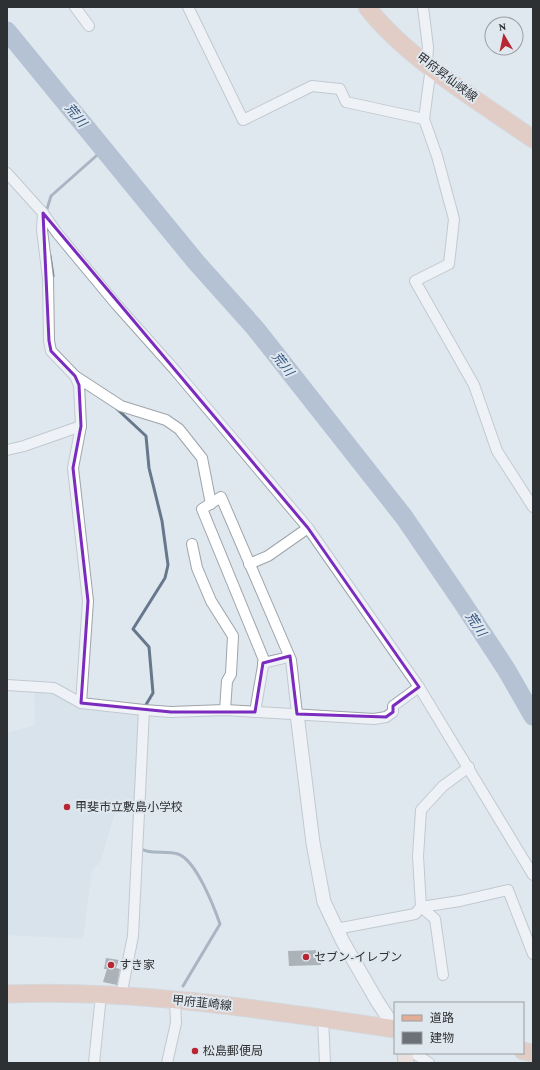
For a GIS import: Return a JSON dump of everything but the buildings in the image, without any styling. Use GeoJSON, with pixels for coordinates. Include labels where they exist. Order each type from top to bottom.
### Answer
{"type":"FeatureCollection","features":[{"type":"Feature","properties":{"kind":"main road","name":"甲府昇仙峡線"},"geometry":{"type":"LineString","coordinates":[[367,7],[379,23],[429,65],[533,139]]}},
{"type":"Feature","properties":{"kind":"main road","name":"甲府韮崎線"},"geometry":{"type":"LineString","coordinates":[[7,994],[101,995],[175,1000],[323,1018],[394,1029]]}},
{"type":"Feature","properties":{"kind":"street"},"geometry":{"type":"LineString","coordinates":[[74,7],[89,26]]}},
{"type":"Feature","properties":{"kind":"street"},"geometry":{"type":"LineString","coordinates":[[188,7],[243,120],[312,86],[340,89],[346,102],[424,118]]}},
{"type":"Feature","properties":{"kind":"street"},"geometry":{"type":"LineString","coordinates":[[423,7],[429,65],[424,118],[437,156],[454,219],[449,264],[415,281],[474,385],[497,451],[533,507]]}},
{"type":"Feature","properties":{"kind":"street"},"geometry":{"type":"LineString","coordinates":[[7,173],[43,213],[57,233],[111,298],[308,528],[419,687],[469,767],[533,875]]}},
{"type":"Feature","properties":{"kind":"street"},"geometry":{"type":"LineString","coordinates":[[43,213],[42,230],[48,278],[49,341],[51,351],[75,376],[121,406],[166,420],[179,429],[202,458],[211,504]]}},
{"type":"Feature","properties":{"kind":"street"},"geometry":{"type":"LineString","coordinates":[[75,376],[79,385],[81,426],[73,468],[88,601],[81,703]]}},
{"type":"Feature","properties":{"kind":"street"},"geometry":{"type":"LineString","coordinates":[[7,450],[24,446],[81,426]]}},
{"type":"Feature","properties":{"kind":"street"},"geometry":{"type":"LineString","coordinates":[[255,712],[264,660],[202,509],[221,498],[289,656],[298,714],[312,843],[324,902],[336,929],[376,1001],[394,1028]]}},
{"type":"Feature","properties":{"kind":"street"},"geometry":{"type":"LineString","coordinates":[[249,564],[268,556],[308,528]]}},
{"type":"Feature","properties":{"kind":"street"},"geometry":{"type":"LineString","coordinates":[[192,544],[197,568],[211,601],[232,636],[231,674],[228,681],[225,710]]}},
{"type":"Feature","properties":{"kind":"street"},"geometry":{"type":"LineString","coordinates":[[263,664],[289,656]]}},
{"type":"Feature","properties":{"kind":"street"},"geometry":{"type":"LineString","coordinates":[[7,685],[54,688],[81,703],[144,710],[171,712],[225,710],[374,719],[386,717],[393,712],[393,706],[419,687]]}},
{"type":"Feature","properties":{"kind":"street"},"geometry":{"type":"LineString","coordinates":[[121,996],[132,936],[144,710]]}},
{"type":"Feature","properties":{"kind":"street"},"geometry":{"type":"LineString","coordinates":[[443,975],[435,919],[422,907],[418,856],[421,810],[443,786],[469,767]]}},
{"type":"Feature","properties":{"kind":"street"},"geometry":{"type":"LineString","coordinates":[[336,929],[415,914],[422,907],[460,901],[508,890],[533,954]]}},
{"type":"Feature","properties":{"kind":"street"},"geometry":{"type":"LineString","coordinates":[[94,1063],[101,995]]}},
{"type":"Feature","properties":{"kind":"street"},"geometry":{"type":"LineString","coordinates":[[167,1063],[176,1024],[175,1000]]}},
{"type":"Feature","properties":{"kind":"street"},"geometry":{"type":"LineString","coordinates":[[323,1018],[325,1063]]}},
{"type":"Feature","properties":{"kind":"street"},"geometry":{"type":"LineString","coordinates":[[416,1054],[429,1063]]}},
{"type":"Feature","properties":{"kind":"highlighted area"},"geometry":{"type":"Polygon","coordinates":[[[43,213],[308,528],[419,687],[393,706],[393,712],[386,717],[297,714],[290,656],[263,663],[255,712],[171,712],[81,703],[88,601],[73,468],[81,426],[79,385],[75,376],[51,351],[49,341],[43,213]]]}},
{"type":"Feature","properties":{"kind":"shaded area","name":"甲斐市立敷島小学校"},"geometry":{"type":"Polygon","coordinates":[[[34,688],[54,688],[81,703],[144,710],[139,798],[114,816],[100,863],[92,869],[83,939],[7,935],[7,733],[35,725],[34,688]]]}},
{"type":"Feature","properties":{"kind":"waterway","name":"荒川"},"geometry":{"type":"LineString","coordinates":[[7,31],[196,262],[255,328],[404,517],[506,669],[533,716]]}},
{"type":"Feature","properties":{"kind":"waterway"},"geometry":{"type":"LineString","coordinates":[[46,212],[51,196],[104,149]]}},
{"type":"Feature","properties":{"kind":"waterway"},"geometry":{"type":"LineString","coordinates":[[50,256],[53,276]]}},
{"type":"Feature","properties":{"kind":"waterway"},"geometry":{"type":"LineString","coordinates":[[117,409],[146,436],[149,468],[162,521],[168,565],[165,578],[133,629],[149,647],[153,693],[144,708]]}},
{"type":"Feature","properties":{"kind":"waterway"},"geometry":{"type":"LineString","coordinates":[[140,848],[147,851],[174,853],[185,858],[198,874],[204,885],[220,924],[183,986]]}},
{"type":"Feature","properties":{"kind":"place","name":"甲斐市立敷島小学校"},"geometry":{"type":"Point","coordinates":[67,807]}},
{"type":"Feature","properties":{"kind":"place","name":"セブン-イレブン"},"geometry":{"type":"Point","coordinates":[306,957]}},
{"type":"Feature","properties":{"kind":"place","name":"すき家"},"geometry":{"type":"Point","coordinates":[111,965]}},
{"type":"Feature","properties":{"kind":"place","name":"松島郵便局"},"geometry":{"type":"Point","coordinates":[195,1051]}}]}
